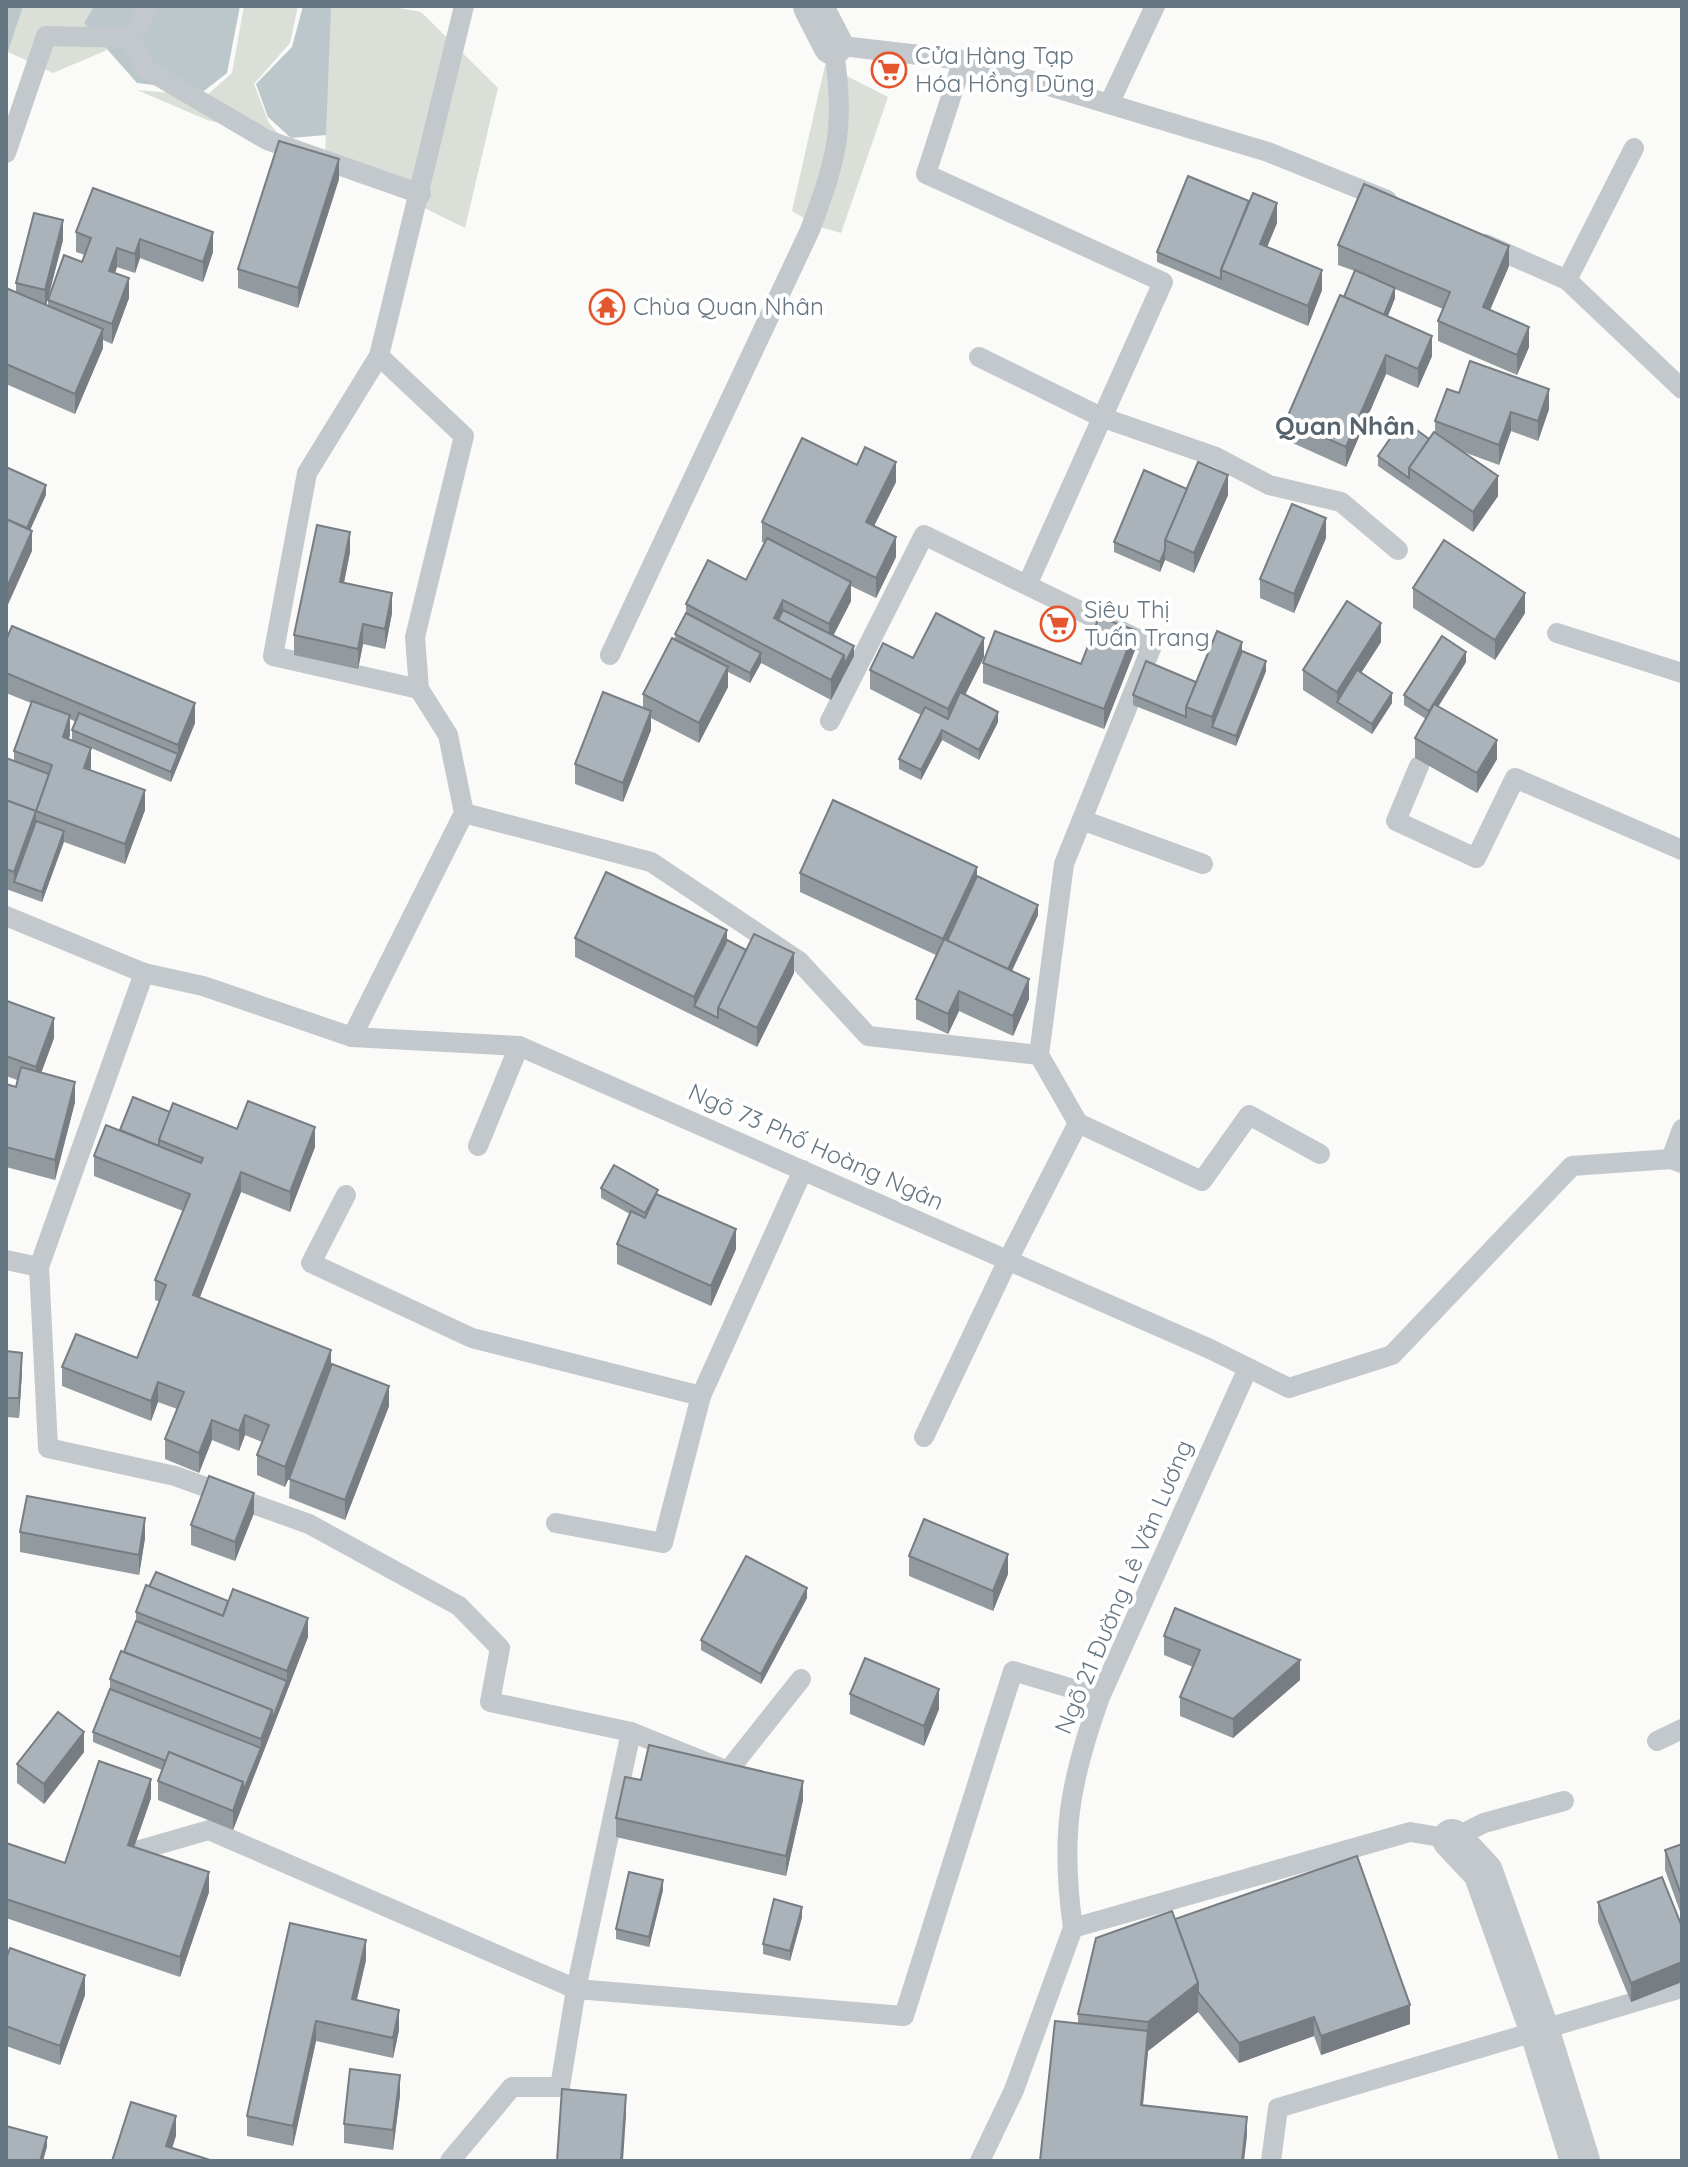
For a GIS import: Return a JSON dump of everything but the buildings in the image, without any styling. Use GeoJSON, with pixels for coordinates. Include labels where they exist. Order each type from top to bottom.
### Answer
{"type":"FeatureCollection","features":[{"type":"Feature","properties":{"kind":"street"},"geometry":{"type":"LineString","coordinates":[[813,6],[833,45]]}},
{"type":"Feature","properties":{"kind":"street"},"geometry":{"type":"LineString","coordinates":[[1452,1839],[1483,1872],[1540,2032],[1580,2161]]}},
{"type":"Feature","properties":{"kind":"lane"},"geometry":{"type":"LineString","coordinates":[[131,38],[149,6]]}},
{"type":"Feature","properties":{"kind":"lane"},"geometry":{"type":"LineString","coordinates":[[419,689],[273,656],[307,473],[379,356],[421,194],[464,6]]}},
{"type":"Feature","properties":{"kind":"lane"},"geometry":{"type":"LineString","coordinates":[[1109,104],[1155,6]]}},
{"type":"Feature","properties":{"kind":"lane"},"geometry":{"type":"LineString","coordinates":[[6,153],[46,36],[131,38]]}},
{"type":"Feature","properties":{"kind":"lane"},"geometry":{"type":"LineString","coordinates":[[131,38],[146,69],[267,140],[421,194]]}},
{"type":"Feature","properties":{"kind":"lane"},"geometry":{"type":"LineString","coordinates":[[610,655],[810,230],[830,178],[840,138],[839,84],[833,45],[963,60],[1268,152],[1370,190],[1411,214]]}},
{"type":"Feature","properties":{"kind":"lane"},"geometry":{"type":"LineString","coordinates":[[963,60],[926,174],[1163,282],[1028,583]]}},
{"type":"Feature","properties":{"kind":"lane"},"geometry":{"type":"LineString","coordinates":[[1567,280],[1634,148]]}},
{"type":"Feature","properties":{"kind":"lane"},"geometry":{"type":"LineString","coordinates":[[1467,237],[1567,280],[1682,389]]}},
{"type":"Feature","properties":{"kind":"lane"},"geometry":{"type":"LineString","coordinates":[[352,1037],[464,813],[448,735],[419,689],[415,637],[464,436],[379,356]]}},
{"type":"Feature","properties":{"kind":"lane"},"geometry":{"type":"LineString","coordinates":[[979,357],[1101,417],[1216,457],[1269,485],[1341,502],[1398,550]]}},
{"type":"Feature","properties":{"kind":"lane"},"geometry":{"type":"LineString","coordinates":[[830,721],[924,535],[1152,646],[1064,864],[1039,1055],[1078,1123],[1202,1181],[1249,1115],[1320,1154]]}},
{"type":"Feature","properties":{"kind":"lane"},"geometry":{"type":"LineString","coordinates":[[1557,633],[1682,673]]}},
{"type":"Feature","properties":{"kind":"lane"},"geometry":{"type":"LineString","coordinates":[[1419,766],[1396,821],[1476,858],[1515,778],[1682,850]]}},
{"type":"Feature","properties":{"kind":"lane"},"geometry":{"type":"LineString","coordinates":[[464,813],[651,862],[799,961],[868,1036],[1039,1055]]}},
{"type":"Feature","properties":{"kind":"lane"},"geometry":{"type":"LineString","coordinates":[[1082,820],[1203,864]]}},
{"type":"Feature","properties":{"kind":"lane","name":"Ngõ 73 Phố Hoàng Ngân"},"geometry":{"type":"LineString","coordinates":[[6,916],[144,973],[203,986],[352,1037],[519,1046],[1008,1260],[1289,1388],[1392,1355],[1572,1166],[1676,1161]]}},
{"type":"Feature","properties":{"kind":"lane"},"geometry":{"type":"LineString","coordinates":[[144,973],[39,1267],[48,1448],[175,1476],[309,1524],[459,1606],[500,1648],[490,1702],[631,1732],[728,1771],[801,1679]]}},
{"type":"Feature","properties":{"kind":"lane"},"geometry":{"type":"LineString","coordinates":[[478,1146],[519,1046]]}},
{"type":"Feature","properties":{"kind":"lane"},"geometry":{"type":"LineString","coordinates":[[924,1437],[1008,1260],[1078,1123]]}},
{"type":"Feature","properties":{"kind":"lane"},"geometry":{"type":"LineString","coordinates":[[1676,1161],[1682,1129]]}},
{"type":"Feature","properties":{"kind":"lane"},"geometry":{"type":"LineString","coordinates":[[556,1523],[663,1543],[701,1396],[803,1170]]}},
{"type":"Feature","properties":{"kind":"lane"},"geometry":{"type":"LineString","coordinates":[[346,1195],[311,1263],[472,1338],[701,1396]]}},
{"type":"Feature","properties":{"kind":"lane"},"geometry":{"type":"LineString","coordinates":[[6,1260],[39,1267]]}},
{"type":"Feature","properties":{"kind":"lane","name":"Ngõ 21 Đường Lê Văn Lương"},"geometry":{"type":"LineString","coordinates":[[980,2161],[1014,2090],[1073,1928],[1065,1873],[1066,1826],[1076,1771],[1100,1697],[1248,1368]]}},
{"type":"Feature","properties":{"kind":"lane"},"geometry":{"type":"LineString","coordinates":[[136,1851],[209,1830],[576,1989],[904,2016],[1013,1671],[1100,1697]]}},
{"type":"Feature","properties":{"kind":"lane"},"geometry":{"type":"LineString","coordinates":[[1657,1741],[1682,1729]]}},
{"type":"Feature","properties":{"kind":"lane"},"geometry":{"type":"LineString","coordinates":[[450,2161],[512,2087],[560,2087],[576,1989],[631,1732]]}},
{"type":"Feature","properties":{"kind":"lane"},"geometry":{"type":"LineString","coordinates":[[1073,1928],[1410,1832],[1452,1839],[1484,1823],[1564,1801]]}},
{"type":"Feature","properties":{"kind":"lane"},"geometry":{"type":"LineString","coordinates":[[1271,2161],[1278,2108],[1682,1988]]}},
{"type":"Feature","properties":{"kind":"shaded area"},"geometry":{"type":"Polygon","coordinates":[[[6,6],[94,6],[84,23],[107,50],[53,73],[6,51],[6,6]]]}},
{"type":"Feature","properties":{"kind":"shaded area"},"geometry":{"type":"Polygon","coordinates":[[[6,6],[23,6],[6,57],[6,6]]]}},
{"type":"Feature","properties":{"kind":"shaded area"},"geometry":{"type":"Polygon","coordinates":[[[94,6],[240,6],[227,73],[204,91],[137,83],[84,23],[94,6]]]}},
{"type":"Feature","properties":{"kind":"shaded area"},"geometry":{"type":"Polygon","coordinates":[[[244,6],[298,6],[290,43],[254,84],[269,123],[282,138],[207,120],[137,90],[206,96],[232,73],[244,6]]]}},
{"type":"Feature","properties":{"kind":"shaded area"},"geometry":{"type":"Polygon","coordinates":[[[303,6],[331,6],[326,135],[291,138],[268,117],[256,84],[292,47],[303,6]]]}},
{"type":"Feature","properties":{"kind":"shaded area"},"geometry":{"type":"Polygon","coordinates":[[[330,6],[388,6],[421,12],[498,88],[465,228],[325,159],[330,6]]]}},
{"type":"Feature","properties":{"kind":"shaded area"},"geometry":{"type":"Polygon","coordinates":[[[825,65],[888,97],[841,233],[817,226],[792,211],[825,65]]]}},
{"type":"Feature","properties":{"kind":"place","name":"Cửa Hàng Tạp Hóa Hồng Dũng"},"geometry":{"type":"Point","coordinates":[889,70]}},
{"type":"Feature","properties":{"kind":"place","name":"Chùa Quan Nhân"},"geometry":{"type":"Point","coordinates":[607,307]}},
{"type":"Feature","properties":{"kind":"place","name":"Siêu Thị Tuấn Trang"},"geometry":{"type":"Point","coordinates":[1058,624]}},
{"type":"Feature","properties":{"kind":"district","name":"Quan Nhân"},"geometry":{"type":"Point","coordinates":[1345,426]}}]}
